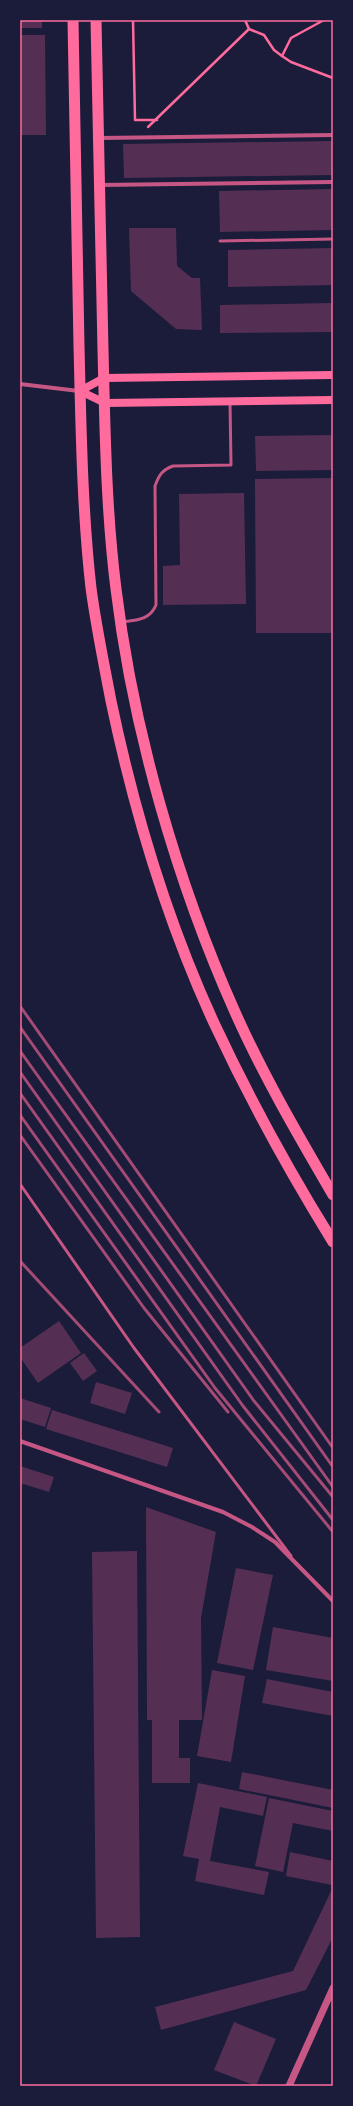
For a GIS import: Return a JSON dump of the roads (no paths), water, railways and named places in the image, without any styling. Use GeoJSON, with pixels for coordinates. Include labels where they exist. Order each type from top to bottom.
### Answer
{"type":"FeatureCollection","features":[{"type":"Feature","properties":{"kind":"highway"},"geometry":{"type":"LineString","coordinates":[[73,20],[80,391],[84,489],[92,590],[100,647],[136,804],[172,918],[214,1024],[246,1089],[279,1150],[333,1242]]}},
{"type":"Feature","properties":{"kind":"highway"},"geometry":{"type":"LineString","coordinates":[[96,20],[104,378],[112,548],[121,622],[139,716],[159,797],[182,872],[206,942],[236,1014],[267,1078],[333,1195]]}},
{"type":"Feature","properties":{"kind":"main road"},"geometry":{"type":"LineString","coordinates":[[80,391],[104,378],[333,375]]}},
{"type":"Feature","properties":{"kind":"main road"},"geometry":{"type":"LineString","coordinates":[[80,391],[105,403],[333,400]]}},
{"type":"Feature","properties":{"kind":"street"},"geometry":{"type":"LineString","coordinates":[[98,138],[333,135]]}},
{"type":"Feature","properties":{"kind":"street"},"geometry":{"type":"LineString","coordinates":[[99,185],[333,182]]}},
{"type":"Feature","properties":{"kind":"street"},"geometry":{"type":"LineString","coordinates":[[20,384],[80,391]]}},
{"type":"Feature","properties":{"kind":"street"},"geometry":{"type":"LineString","coordinates":[[20,1441],[223,1512],[252,1527],[276,1542],[333,1601]]}},
{"type":"Feature","properties":{"kind":"street"},"geometry":{"type":"LineString","coordinates":[[289,2086],[333,1988]]}},
{"type":"Feature","properties":{"kind":"lane"},"geometry":{"type":"LineString","coordinates":[[220,241],[333,239]]}},
{"type":"Feature","properties":{"kind":"lane"},"geometry":{"type":"LineString","coordinates":[[121,622],[149,616],[156,605],[155,486],[160,474],[164,469],[173,466],[231,465],[230,401]]}},
{"type":"Feature","properties":{"kind":"lane"},"geometry":{"type":"LineString","coordinates":[[20,1184],[134,1348],[294,1559]]}},
{"type":"Feature","properties":{"kind":"railway"},"geometry":{"type":"LineString","coordinates":[[20,1006],[333,1448]]}},
{"type":"Feature","properties":{"kind":"railway"},"geometry":{"type":"LineString","coordinates":[[20,1027],[333,1467]]}},
{"type":"Feature","properties":{"kind":"railway"},"geometry":{"type":"LineString","coordinates":[[20,1051],[333,1487]]}},
{"type":"Feature","properties":{"kind":"railway"},"geometry":{"type":"LineString","coordinates":[[20,1072],[254,1401],[333,1497]]}},
{"type":"Feature","properties":{"kind":"railway"},"geometry":{"type":"LineString","coordinates":[[20,1093],[243,1406],[333,1520]]}},
{"type":"Feature","properties":{"kind":"railway"},"geometry":{"type":"LineString","coordinates":[[20,1115],[215,1388],[333,1532]]}},
{"type":"Feature","properties":{"kind":"railway"},"geometry":{"type":"LineString","coordinates":[[20,1135],[144,1308],[228,1412]]}},
{"type":"Feature","properties":{"kind":"railway"},"geometry":{"type":"LineString","coordinates":[[20,1261],[159,1412]]}}]}
